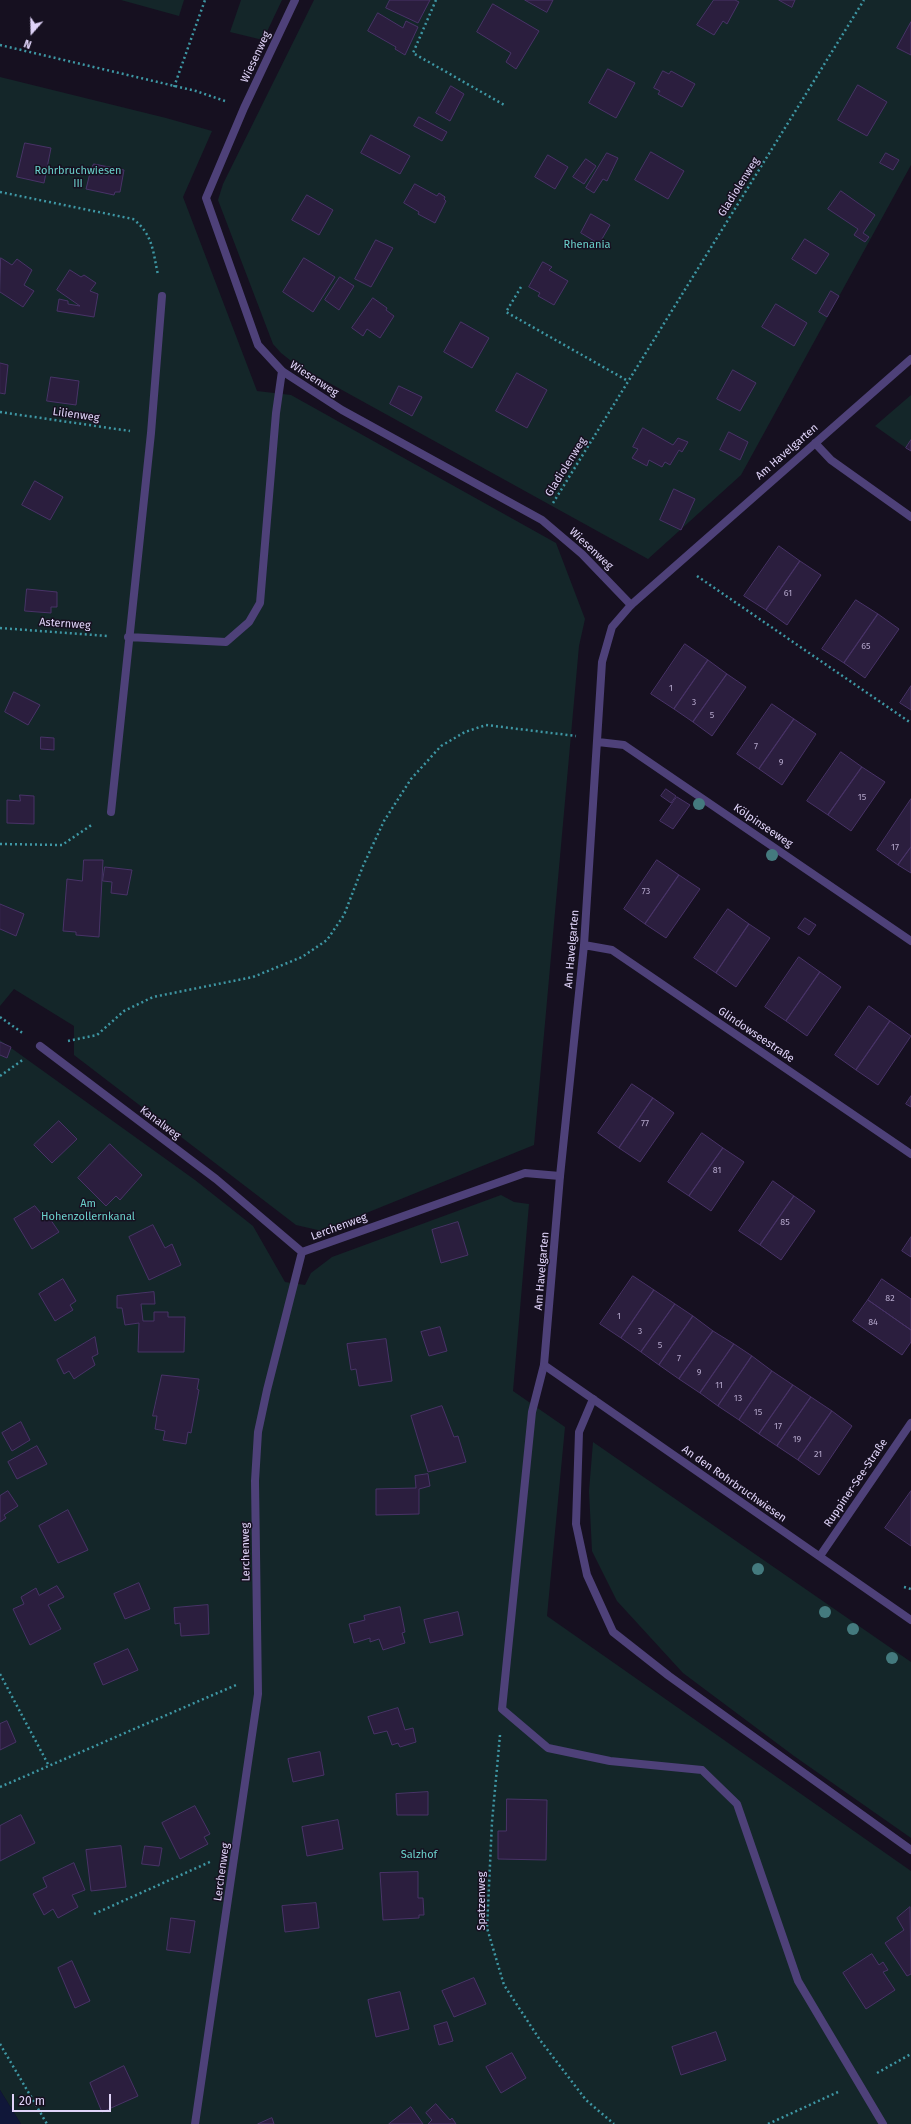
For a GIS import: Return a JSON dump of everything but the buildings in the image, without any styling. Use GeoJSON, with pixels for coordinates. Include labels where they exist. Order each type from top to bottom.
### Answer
{"type":"FeatureCollection","features":[{"type":"Feature","properties":{"kind":"street","name":"Wiesenweg"},"geometry":{"type":"LineString","coordinates":[[294,0],[244,108],[206,198],[258,345],[282,372],[342,410],[542,520],[582,554],[631,605]]}},
{"type":"Feature","properties":{"kind":"street"},"geometry":{"type":"LineString","coordinates":[[111,812],[128,637],[151,433],[162,296]]}},
{"type":"Feature","properties":{"kind":"street","name":"Am Havelgarten"},"geometry":{"type":"LineString","coordinates":[[502,1709],[532,1412],[544,1365],[560,1176],[584,946],[602,662],[612,627],[631,605],[911,359]]}},
{"type":"Feature","properties":{"kind":"street"},"geometry":{"type":"LineString","coordinates":[[128,637],[226,642],[249,622],[260,604],[276,413],[282,372]]}},
{"type":"Feature","properties":{"kind":"street"},"geometry":{"type":"LineString","coordinates":[[815,443],[830,460],[911,518]]}},
{"type":"Feature","properties":{"kind":"street","name":"Kölpinseeweg"},"geometry":{"type":"LineString","coordinates":[[598,742],[624,745],[911,941]]}},
{"type":"Feature","properties":{"kind":"street","name":"Glindowseestraße"},"geometry":{"type":"LineString","coordinates":[[584,946],[612,950],[911,1154]]}},
{"type":"Feature","properties":{"kind":"street","name":"Kanalweg"},"geometry":{"type":"LineString","coordinates":[[40,1046],[216,1179],[302,1252]]}},
{"type":"Feature","properties":{"kind":"street","name":"Lerchenweg"},"geometry":{"type":"LineString","coordinates":[[195,2124],[258,1694],[255,1481],[258,1432],[267,1390],[302,1252],[525,1173],[560,1176]]}},
{"type":"Feature","properties":{"kind":"street","name":"An den Rohrbruchwiesen"},"geometry":{"type":"LineString","coordinates":[[544,1365],[911,1620]]}},
{"type":"Feature","properties":{"kind":"street"},"geometry":{"type":"LineString","coordinates":[[593,1399],[579,1432],[576,1524],[587,1575],[613,1632],[669,1676],[911,1850]]}},
{"type":"Feature","properties":{"kind":"street","name":"Ruppiner-See-Straße"},"geometry":{"type":"LineString","coordinates":[[820,1556],[911,1422]]}},
{"type":"Feature","properties":{"kind":"street"},"geometry":{"type":"LineString","coordinates":[[502,1709],[548,1748],[610,1761],[702,1770],[737,1804],[798,1981],[883,2124]]}},
{"type":"Feature","properties":{"kind":"path"},"geometry":{"type":"LineString","coordinates":[[174,86],[205,0]]}},
{"type":"Feature","properties":{"kind":"path"},"geometry":{"type":"LineString","coordinates":[[436,0],[413,53],[506,106]]}},
{"type":"Feature","properties":{"kind":"path","name":"Gladiolenweg"},"geometry":{"type":"LineString","coordinates":[[542,520],[864,0]]}},
{"type":"Feature","properties":{"kind":"path"},"geometry":{"type":"LineString","coordinates":[[0,45],[196,91],[244,108]]}},
{"type":"Feature","properties":{"kind":"path"},"geometry":{"type":"LineString","coordinates":[[0,192],[133,219],[143,226],[151,242],[162,296]]}},
{"type":"Feature","properties":{"kind":"path"},"geometry":{"type":"LineString","coordinates":[[521,287],[506,312],[628,381]]}},
{"type":"Feature","properties":{"kind":"path","name":"Lilienweg"},"geometry":{"type":"LineString","coordinates":[[0,412],[151,433]]}},
{"type":"Feature","properties":{"kind":"path"},"geometry":{"type":"LineString","coordinates":[[678,563],[911,723]]}},
{"type":"Feature","properties":{"kind":"path","name":"Asternweg"},"geometry":{"type":"LineString","coordinates":[[0,628],[128,637]]}},
{"type":"Feature","properties":{"kind":"path"},"geometry":{"type":"LineString","coordinates":[[0,1076],[40,1046],[97,1034],[124,1011],[153,997],[253,976],[302,958],[327,940],[344,915],[363,866],[384,821],[410,779],[441,746],[465,732],[486,726],[568,734],[598,742]]}},
{"type":"Feature","properties":{"kind":"path"},"geometry":{"type":"LineString","coordinates":[[0,844],[62,845],[111,812]]}},
{"type":"Feature","properties":{"kind":"path"},"geometry":{"type":"LineString","coordinates":[[0,1016],[40,1046]]}},
{"type":"Feature","properties":{"kind":"path"},"geometry":{"type":"LineString","coordinates":[[0,1674],[49,1766]]}},
{"type":"Feature","properties":{"kind":"path"},"geometry":{"type":"LineString","coordinates":[[0,1787],[258,1675]]}},
{"type":"Feature","properties":{"kind":"path","name":"Spatzenweg"},"geometry":{"type":"LineString","coordinates":[[502,1709],[492,1822],[487,1928],[504,1985],[540,2040],[586,2100],[614,2124]]}},
{"type":"Feature","properties":{"kind":"path"},"geometry":{"type":"LineString","coordinates":[[94,1914],[236,1850]]}},
{"type":"Feature","properties":{"kind":"path"},"geometry":{"type":"LineString","coordinates":[[0,2044],[47,2124]]}},
{"type":"Feature","properties":{"kind":"green space"},"geometry":{"type":"Polygon","coordinates":[[[121,0],[184,0],[179,16],[121,0]]]}},
{"type":"Feature","properties":{"kind":"green space"},"geometry":{"type":"Polygon","coordinates":[[[241,0],[282,0],[263,40],[230,32],[241,0]]]}},
{"type":"Feature","properties":{"kind":"green space","name":"Rhenania"},"geometry":{"type":"Polygon","coordinates":[[[314,0],[911,0],[911,165],[741,475],[648,559],[295,364],[281,353],[273,344],[218,200],[223,184],[314,0]]]}},
{"type":"Feature","properties":{"kind":"green space","name":"Rohrbruchwiesen III"},"geometry":{"type":"Polygon","coordinates":[[[0,77],[166,118],[212,131],[183,197],[257,391],[291,395],[556,543],[585,619],[579,646],[534,1145],[322,1231],[296,1225],[74,1055],[74,1026],[14,989],[0,1006],[0,77]]]}},
{"type":"Feature","properties":{"kind":"green space"},"geometry":{"type":"Polygon","coordinates":[[[911,395],[911,440],[906,448],[875,426],[911,395]]]}},
{"type":"Feature","properties":{"kind":"green space","name":"Salzhof"},"geometry":{"type":"Polygon","coordinates":[[[0,1040],[195,1180],[253,1226],[285,1282],[305,1285],[311,1273],[332,1257],[501,1195],[514,1202],[529,1204],[513,1391],[565,1427],[547,1616],[911,1871],[911,2124],[21,2124],[0,2090],[0,1040]]]}},
{"type":"Feature","properties":{"kind":"green space"},"geometry":{"type":"Polygon","coordinates":[[[593,1442],[911,1662],[911,1838],[794,1756],[683,1673],[617,1601],[592,1551],[589,1491],[593,1442]]]}},
{"type":"Feature","properties":{"kind":"water"},"geometry":{"type":"Polygon","coordinates":[[[0,2090],[21,2124],[0,2124],[0,2090]]]}},
{"type":"Feature","properties":{"kind":"park label","name":"Am Hohenzollernkanal"},"geometry":{"type":"Point","coordinates":[88,1210]}}]}
